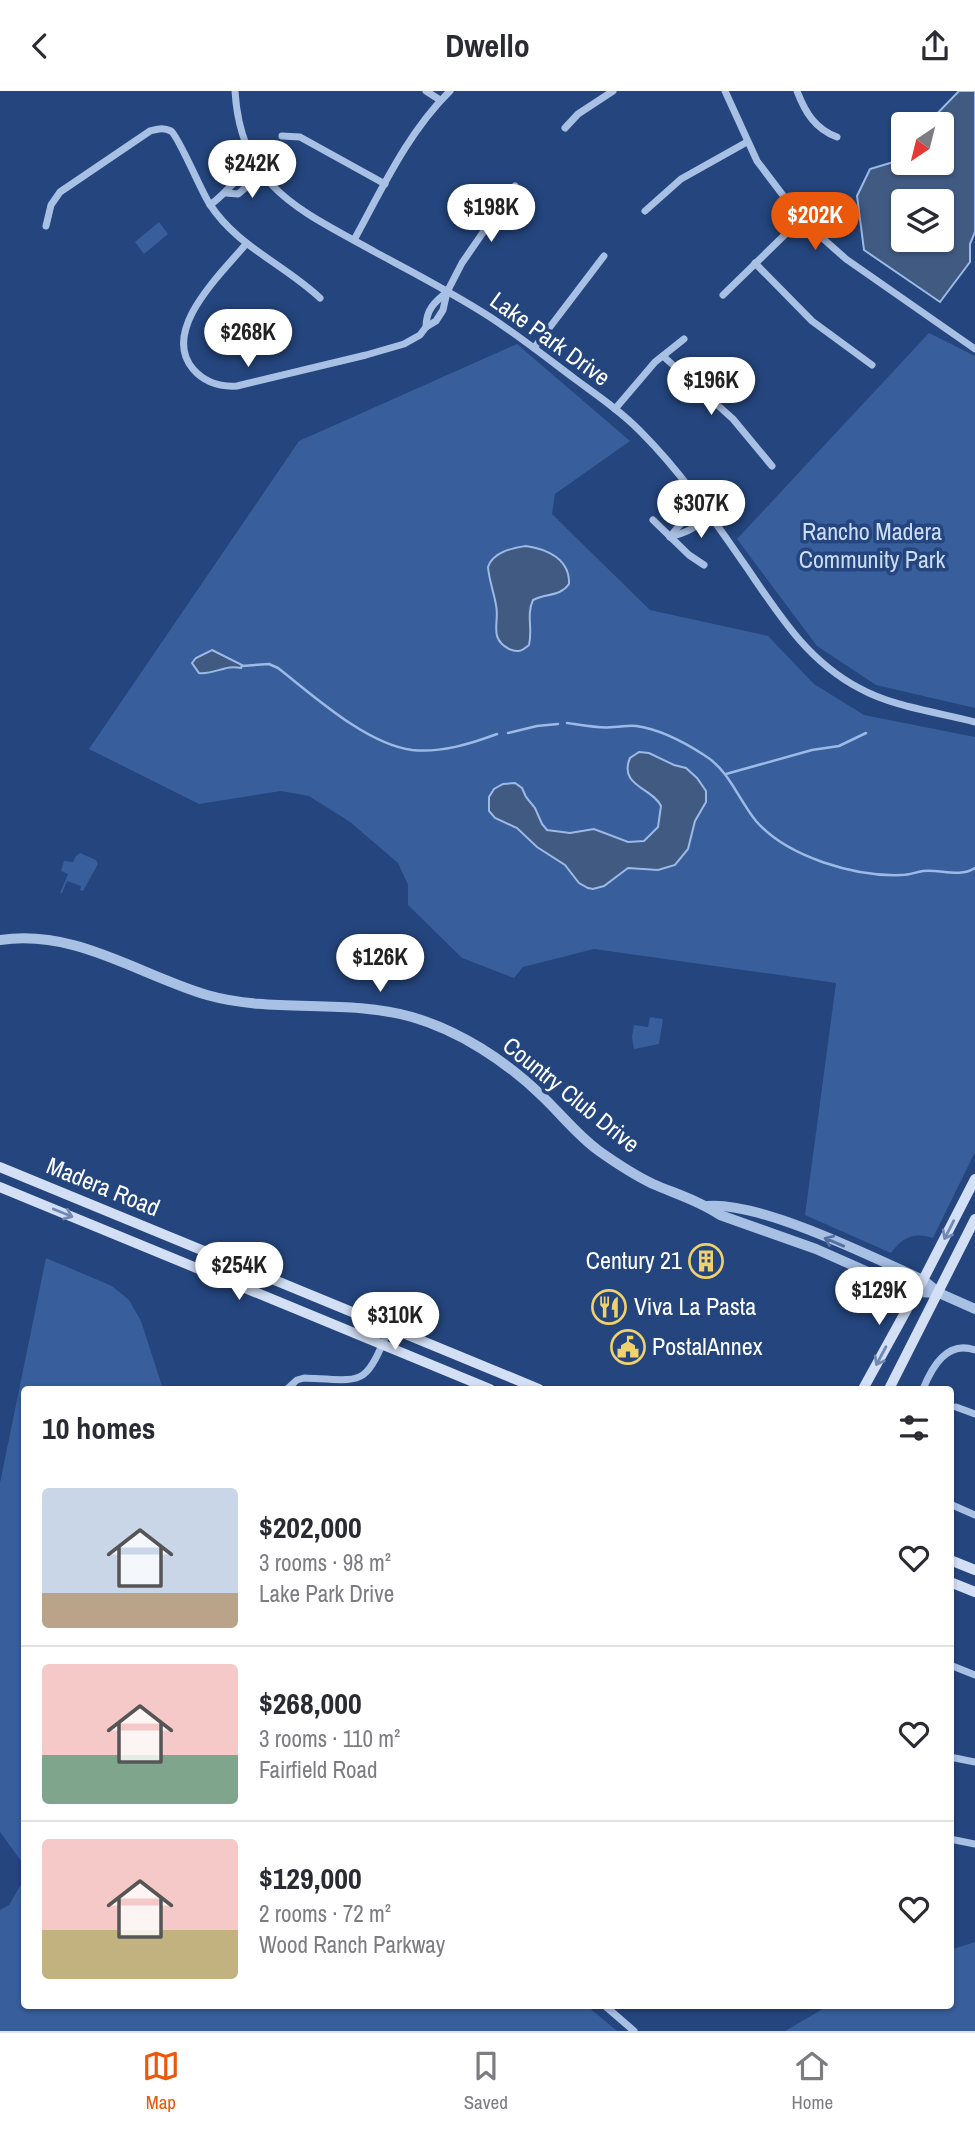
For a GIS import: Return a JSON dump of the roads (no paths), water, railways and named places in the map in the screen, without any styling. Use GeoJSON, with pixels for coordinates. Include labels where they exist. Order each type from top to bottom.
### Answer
{"type":"FeatureCollection","features":[{"type":"Feature","properties":{"kind":"main road","name":"Madera Road"},"geometry":{"type":"LineString","coordinates":[[0,1167],[532,1386]]}},
{"type":"Feature","properties":{"kind":"main road"},"geometry":{"type":"LineString","coordinates":[[865,1386],[975,1179]]}},
{"type":"Feature","properties":{"kind":"main road","name":"Madera Road"},"geometry":{"type":"LineString","coordinates":[[0,1187],[483,1386]]}},
{"type":"Feature","properties":{"kind":"main road"},"geometry":{"type":"LineString","coordinates":[[891,1386],[975,1219]]}},
{"type":"Feature","properties":{"kind":"main road"},"geometry":{"type":"LineString","coordinates":[[954,1562],[975,1570]]}},
{"type":"Feature","properties":{"kind":"main road"},"geometry":{"type":"LineString","coordinates":[[954,1583],[975,1592]]}},
{"type":"Feature","properties":{"kind":"street","name":"Lake Park Drive"},"geometry":{"type":"LineString","coordinates":[[235,91],[244,141],[259,171],[287,200],[305,213],[490,317],[615,409],[661,453],[708,512],[798,639],[830,670],[862,690],[885,699],[975,722]]}},
{"type":"Feature","properties":{"kind":"street"},"geometry":{"type":"LineString","coordinates":[[426,91],[440,100]]}},
{"type":"Feature","properties":{"kind":"street"},"geometry":{"type":"LineString","coordinates":[[354,240],[406,148],[440,100],[450,91]]}},
{"type":"Feature","properties":{"kind":"street"},"geometry":{"type":"LineString","coordinates":[[565,128],[578,114],[612,91]]}},
{"type":"Feature","properties":{"kind":"street"},"geometry":{"type":"LineString","coordinates":[[725,91],[747,142],[770,180],[800,219],[846,259],[975,349]]}},
{"type":"Feature","properties":{"kind":"street"},"geometry":{"type":"LineString","coordinates":[[797,91],[815,124],[826,133],[837,137]]}},
{"type":"Feature","properties":{"kind":"street"},"geometry":{"type":"LineString","coordinates":[[46,226],[51,205],[60,192],[150,131],[167,129],[179,140],[210,205],[246,244],[305,283],[320,298]]}},
{"type":"Feature","properties":{"kind":"street"},"geometry":{"type":"LineString","coordinates":[[282,136],[300,137],[385,184]]}},
{"type":"Feature","properties":{"kind":"street"},"geometry":{"type":"LineString","coordinates":[[645,211],[681,179],[747,142]]}},
{"type":"Feature","properties":{"kind":"street"},"geometry":{"type":"LineString","coordinates":[[210,205],[226,193],[238,194],[250,184],[259,171]]}},
{"type":"Feature","properties":{"kind":"street"},"geometry":{"type":"LineString","coordinates":[[246,244],[200,300],[184,333],[184,349],[189,364],[201,377],[216,385],[237,386],[366,355],[404,344],[420,335],[426,327],[426,316],[433,304],[447,292],[462,263],[515,186]]}},
{"type":"Feature","properties":{"kind":"street"},"geometry":{"type":"LineString","coordinates":[[723,295],[800,219]]}},
{"type":"Feature","properties":{"kind":"street"},"geometry":{"type":"LineString","coordinates":[[534,348],[604,256]]}},
{"type":"Feature","properties":{"kind":"street"},"geometry":{"type":"LineString","coordinates":[[755,263],[812,321],[872,365]]}},
{"type":"Feature","properties":{"kind":"street"},"geometry":{"type":"LineString","coordinates":[[615,409],[655,362],[684,339]]}},
{"type":"Feature","properties":{"kind":"street"},"geometry":{"type":"LineString","coordinates":[[663,356],[733,419],[772,466]]}},
{"type":"Feature","properties":{"kind":"street"},"geometry":{"type":"LineString","coordinates":[[670,537],[682,521],[694,514],[708,512]]}},
{"type":"Feature","properties":{"kind":"street"},"geometry":{"type":"LineString","coordinates":[[670,537],[689,531],[702,522],[708,512]]}},
{"type":"Feature","properties":{"kind":"street"},"geometry":{"type":"LineString","coordinates":[[653,520],[689,555],[704,565]]}},
{"type":"Feature","properties":{"kind":"street","name":"Country Club Drive"},"geometry":{"type":"LineString","coordinates":[[0,940],[37,938],[81,945],[183,987],[233,1001],[271,1005],[360,1007],[425,1021],[459,1036],[505,1064],[526,1080],[596,1149],[660,1187],[707,1206],[720,1215],[816,1249],[916,1292],[939,1293]]}},
{"type":"Feature","properties":{"kind":"street","name":"Country Club Drive"},"geometry":{"type":"LineString","coordinates":[[707,1206],[720,1205],[788,1223],[923,1280],[939,1293],[975,1309]]}},
{"type":"Feature","properties":{"kind":"street"},"geometry":{"type":"LineString","coordinates":[[291,1386],[303,1378],[355,1380],[369,1372],[390,1327]]}},
{"type":"Feature","properties":{"kind":"street"},"geometry":{"type":"LineString","coordinates":[[924,1386],[935,1365],[949,1351],[960,1348],[975,1350]]}},
{"type":"Feature","properties":{"kind":"street"},"geometry":{"type":"LineString","coordinates":[[355,1380],[357,1386]]}},
{"type":"Feature","properties":{"kind":"street"},"geometry":{"type":"LineString","coordinates":[[956,1407],[975,1415]]}},
{"type":"Feature","properties":{"kind":"street"},"geometry":{"type":"LineString","coordinates":[[954,1506],[975,1515]]}},
{"type":"Feature","properties":{"kind":"street"},"geometry":{"type":"LineString","coordinates":[[954,1666],[975,1675]]}},
{"type":"Feature","properties":{"kind":"street"},"geometry":{"type":"LineString","coordinates":[[954,1758],[975,1762]]}},
{"type":"Feature","properties":{"kind":"street"},"geometry":{"type":"LineString","coordinates":[[954,1840],[975,1844]]}},
{"type":"Feature","properties":{"kind":"street"},"geometry":{"type":"LineString","coordinates":[[609,2009],[634,2031]]}},
{"type":"Feature","properties":{"kind":"waterway"},"geometry":{"type":"LineString","coordinates":[[242,666],[269,664],[278,668],[341,717],[377,739],[395,746],[412,750],[445,749],[497,734]]}},
{"type":"Feature","properties":{"kind":"waterway"},"geometry":{"type":"LineString","coordinates":[[567,723],[645,728],[688,745],[713,761],[756,821],[769,834],[785,845],[823,862],[884,875],[905,875],[923,871],[950,873],[975,868]]}},
{"type":"Feature","properties":{"kind":"waterway"},"geometry":{"type":"LineString","coordinates":[[508,733],[558,724]]}},
{"type":"Feature","properties":{"kind":"waterway"},"geometry":{"type":"LineString","coordinates":[[726,774],[812,750],[839,746],[866,733]]}},
{"type":"Feature","properties":{"kind":"place","name":"Century 21"},"geometry":{"type":"Point","coordinates":[706,1261]}},
{"type":"Feature","properties":{"kind":"place","name":"Viva La Pasta"},"geometry":{"type":"Point","coordinates":[609,1307]}},
{"type":"Feature","properties":{"kind":"place","name":"PostalAnnex"},"geometry":{"type":"Point","coordinates":[628,1347]}},
{"type":"Feature","properties":{"kind":"park label","name":"Rancho Madera Community Park"},"geometry":{"type":"Point","coordinates":[872,546]}}]}
